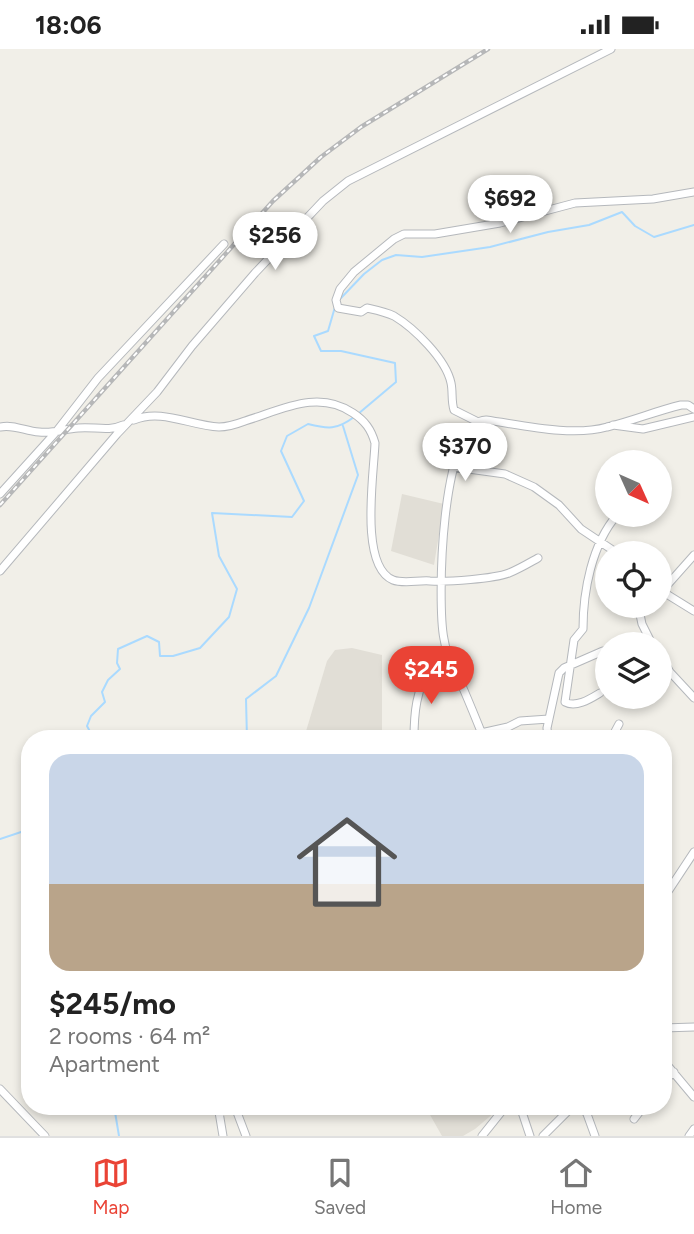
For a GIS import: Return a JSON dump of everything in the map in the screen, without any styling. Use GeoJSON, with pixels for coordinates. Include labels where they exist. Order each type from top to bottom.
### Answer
{"type":"FeatureCollection","features":[{"type":"Feature","properties":{"kind":"street"},"geometry":{"type":"LineString","coordinates":[[0,571],[157,392],[192,346],[290,234],[335,191],[348,181],[413,151],[611,49]]}},
{"type":"Feature","properties":{"kind":"street"},"geometry":{"type":"LineString","coordinates":[[476,421],[454,410],[451,382],[446,371],[430,347],[411,330],[395,317],[379,311],[367,308],[361,312],[337,307],[340,289],[354,272],[404,234],[435,234],[500,223],[575,203],[653,198],[694,192]]}},
{"type":"Feature","properties":{"kind":"street"},"geometry":{"type":"LineString","coordinates":[[0,494],[99,379],[224,244]]}},
{"type":"Feature","properties":{"kind":"street"},"geometry":{"type":"LineString","coordinates":[[0,427],[9,425],[39,432],[81,427],[112,429],[140,417],[170,417],[220,427],[295,404],[337,403],[359,417],[372,432],[374,443],[371,539],[379,567],[385,575],[397,582],[441,582],[503,575],[538,558]]}},
{"type":"Feature","properties":{"kind":"street"},"geometry":{"type":"LineString","coordinates":[[480,730],[447,651],[441,618],[443,533],[454,467],[469,428],[476,421],[486,419],[549,429],[591,429],[681,405],[694,409]]}},
{"type":"Feature","properties":{"kind":"street"},"geometry":{"type":"LineString","coordinates":[[612,425],[627,429],[650,429],[694,417]]}},
{"type":"Feature","properties":{"kind":"street"},"geometry":{"type":"LineString","coordinates":[[454,467],[505,474],[534,487],[559,505],[581,529],[601,541],[607,527]]}},
{"type":"Feature","properties":{"kind":"street"},"geometry":{"type":"LineString","coordinates":[[672,578],[694,555]]}},
{"type":"Feature","properties":{"kind":"street"},"geometry":{"type":"LineString","coordinates":[[595,563],[583,607],[583,629],[574,640],[566,704],[584,702],[595,696]]}},
{"type":"Feature","properties":{"kind":"street"},"geometry":{"type":"LineString","coordinates":[[672,597],[694,611]]}},
{"type":"Feature","properties":{"kind":"street"},"geometry":{"type":"LineString","coordinates":[[549,730],[559,673],[595,655]]}},
{"type":"Feature","properties":{"kind":"street"},"geometry":{"type":"LineString","coordinates":[[415,730],[422,682],[432,668]]}},
{"type":"Feature","properties":{"kind":"street"},"geometry":{"type":"LineString","coordinates":[[672,674],[694,698]]}},
{"type":"Feature","properties":{"kind":"street"},"geometry":{"type":"LineString","coordinates":[[499,730],[520,721],[550,719]]}},
{"type":"Feature","properties":{"kind":"street"},"geometry":{"type":"LineString","coordinates":[[616,730],[619,724]]}},
{"type":"Feature","properties":{"kind":"street"},"geometry":{"type":"LineString","coordinates":[[672,885],[694,852]]}},
{"type":"Feature","properties":{"kind":"street"},"geometry":{"type":"LineString","coordinates":[[672,1028],[694,1027]]}},
{"type":"Feature","properties":{"kind":"street"},"geometry":{"type":"LineString","coordinates":[[674,1072],[694,1097]]}},
{"type":"Feature","properties":{"kind":"street"},"geometry":{"type":"LineString","coordinates":[[0,1089],[21,1109]]}},
{"type":"Feature","properties":{"kind":"street"},"geometry":{"type":"LineString","coordinates":[[26,1115],[45,1136]]}},
{"type":"Feature","properties":{"kind":"street"},"geometry":{"type":"LineString","coordinates":[[220,1115],[223,1136]]}},
{"type":"Feature","properties":{"kind":"street"},"geometry":{"type":"LineString","coordinates":[[240,1115],[246,1136]]}},
{"type":"Feature","properties":{"kind":"street"},"geometry":{"type":"LineString","coordinates":[[482,1136],[499,1115]]}},
{"type":"Feature","properties":{"kind":"street"},"geometry":{"type":"LineString","coordinates":[[523,1115],[530,1136]]}},
{"type":"Feature","properties":{"kind":"street"},"geometry":{"type":"LineString","coordinates":[[543,1136],[564,1115]]}},
{"type":"Feature","properties":{"kind":"street"},"geometry":{"type":"LineString","coordinates":[[587,1115],[595,1136]]}},
{"type":"Feature","properties":{"kind":"street"},"geometry":{"type":"LineString","coordinates":[[634,1119],[637,1115]]}},
{"type":"Feature","properties":{"kind":"street"},"geometry":{"type":"LineString","coordinates":[[690,1136],[694,1129]]}},
{"type":"Feature","properties":{"kind":"shaded area"},"geometry":{"type":"Polygon","coordinates":[[[402,494],[444,504],[434,565],[391,551],[402,494]]]}},
{"type":"Feature","properties":{"kind":"shaded area"},"geometry":{"type":"Polygon","coordinates":[[[352,648],[382,655],[382,730],[306,730],[327,661],[335,650],[352,648]]]}},
{"type":"Feature","properties":{"kind":"shaded area"},"geometry":{"type":"Polygon","coordinates":[[[430,1115],[491,1115],[463,1136],[442,1136],[430,1115]]]}},
{"type":"Feature","properties":{"kind":"waterway"},"geometry":{"type":"LineString","coordinates":[[340,299],[364,274],[382,260],[396,255],[422,257],[490,247],[589,225],[622,212],[635,226],[654,237],[694,225]]}},
{"type":"Feature","properties":{"kind":"waterway"},"geometry":{"type":"LineString","coordinates":[[335,307],[328,331],[314,336],[321,351],[341,351],[395,363],[396,382],[358,414]]}},
{"type":"Feature","properties":{"kind":"waterway"},"geometry":{"type":"LineString","coordinates":[[89,730],[87,726],[91,716],[105,702],[102,692],[108,680],[120,669],[117,663],[118,649],[147,636],[159,642],[160,656],[173,656],[200,648],[229,617],[237,589],[219,556],[212,513],[292,517],[304,501],[281,451],[287,436],[308,424],[332,427],[354,417]]}},
{"type":"Feature","properties":{"kind":"waterway"},"geometry":{"type":"LineString","coordinates":[[247,730],[246,699],[276,676],[309,608],[358,475],[343,426]]}},
{"type":"Feature","properties":{"kind":"waterway"},"geometry":{"type":"LineString","coordinates":[[0,839],[21,832]]}},
{"type":"Feature","properties":{"kind":"waterway"},"geometry":{"type":"LineString","coordinates":[[116,1115],[119,1136]]}},
{"type":"Feature","properties":{"kind":"railway"},"geometry":{"type":"LineString","coordinates":[[0,505],[273,201],[321,157],[361,127],[488,49]]}}]}
